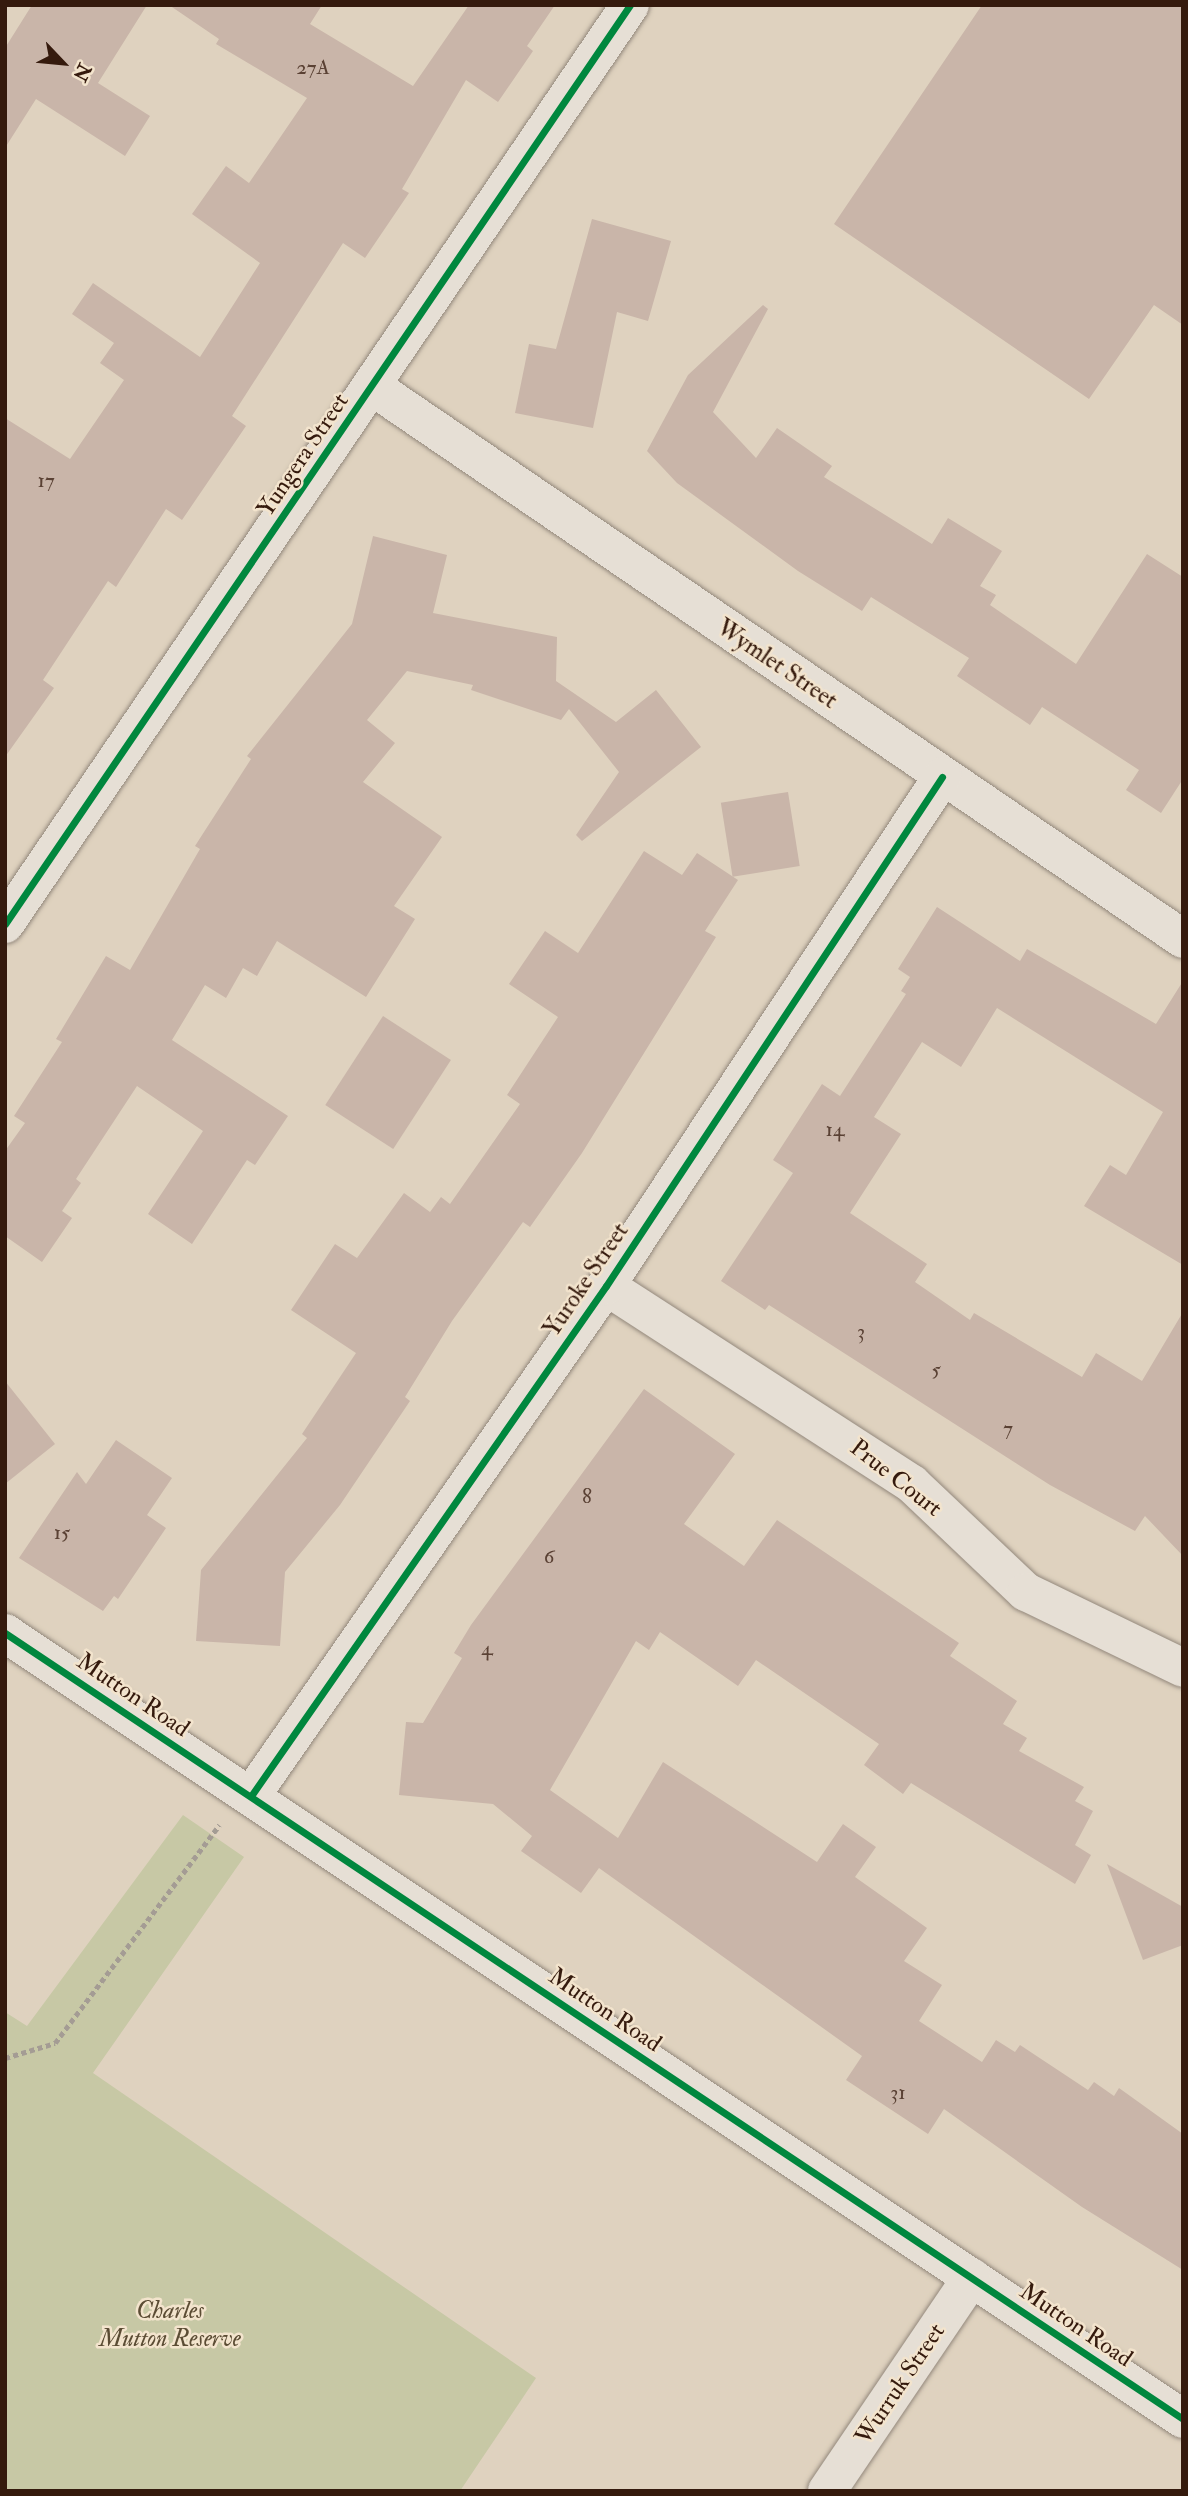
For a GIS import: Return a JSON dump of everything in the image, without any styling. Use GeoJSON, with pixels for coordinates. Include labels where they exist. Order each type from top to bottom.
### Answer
{"type":"FeatureCollection","features":[{"type":"Feature","properties":{"kind":"street","name":"Yungera Street"},"geometry":{"type":"LineString","coordinates":[[5,924],[631,5]]}},
{"type":"Feature","properties":{"kind":"street","name":"Wymlet Street"},"geometry":{"type":"LineString","coordinates":[[373,387],[1183,939]]}},
{"type":"Feature","properties":{"kind":"street","name":"Yuroke Street"},"geometry":{"type":"LineString","coordinates":[[250,1796],[606,1286],[942,777]]}},
{"type":"Feature","properties":{"kind":"street","name":"Prue Court"},"geometry":{"type":"LineString","coordinates":[[606,1286],[912,1485],[1026,1592],[1183,1668]]}},
{"type":"Feature","properties":{"kind":"street","name":"Mutton Road"},"geometry":{"type":"LineString","coordinates":[[5,1633],[1183,2419]]}},
{"type":"Feature","properties":{"kind":"street","name":"Wurruk Street"},"geometry":{"type":"LineString","coordinates":[[827,2491],[972,2277]]}},
{"type":"Feature","properties":{"kind":"path"},"geometry":{"type":"LineString","coordinates":[[5,2058],[55,2043],[209,1833],[250,1796]]}},
{"type":"Feature","properties":{"kind":"green space","name":"Charles Mutton Reserve"},"geometry":{"type":"Polygon","coordinates":[[[183,1815],[244,1857],[93,2073],[536,2378],[460,2491],[5,2491],[5,2012],[27,2026],[183,1815]]]}},
{"type":"Feature","properties":{"kind":"building"},"geometry":{"type":"Polygon","coordinates":[[[32,5],[147,5],[98,83],[150,116],[125,156],[36,99],[5,148],[5,48],[32,5]]]}},
{"type":"Feature","properties":{"kind":"building"},"geometry":{"type":"Polygon","coordinates":[[[169,5],[322,5],[310,24],[413,86],[469,5],[555,5],[527,46],[533,51],[498,102],[466,80],[402,189],[409,193],[365,258],[343,243],[232,416],[246,426],[182,520],[166,509],[116,587],[108,581],[43,680],[54,688],[5,757],[5,418],[70,459],[124,380],[100,363],[114,343],[72,314],[93,283],[200,357],[260,263],[192,214],[226,166],[249,183],[307,98],[216,44],[219,39],[169,5]]]}},
{"type":"Feature","properties":{"kind":"building"},"geometry":{"type":"Polygon","coordinates":[[[982,5],[1183,5],[1183,325],[1154,305],[1089,399],[834,224],[982,5]]]}},
{"type":"Feature","properties":{"kind":"building"},"geometry":{"type":"Polygon","coordinates":[[[592,219],[671,241],[648,321],[617,312],[593,428],[515,413],[529,344],[556,349],[592,219]]]}},
{"type":"Feature","properties":{"kind":"building"},"geometry":{"type":"Polygon","coordinates":[[[763,305],[768,309],[713,412],[756,458],[777,428],[832,466],[824,477],[932,544],[948,518],[1002,551],[980,586],[996,595],[990,605],[1076,664],[1147,554],[1183,577],[1183,779],[1161,813],[1126,790],[1139,770],[1042,707],[1030,725],[957,676],[969,658],[871,597],[862,611],[798,571],[677,483],[647,451],[688,375],[763,305]]]}},
{"type":"Feature","properties":{"kind":"building"},"geometry":{"type":"Polygon","coordinates":[[[373,536],[447,555],[433,613],[557,637],[556,681],[616,722],[656,690],[701,747],[582,841],[576,835],[619,772],[569,709],[561,720],[471,690],[473,685],[407,671],[367,720],[395,743],[363,782],[442,837],[394,906],[415,919],[366,997],[277,941],[257,976],[243,968],[226,998],[205,985],[172,1040],[288,1116],[255,1165],[247,1160],[192,1244],[148,1214],[203,1131],[137,1086],[76,1179],[81,1183],[62,1211],[72,1218],[42,1262],[5,1236],[5,1151],[25,1123],[14,1116],[62,1042],[56,1039],[106,956],[130,970],[200,849],[195,846],[251,759],[247,756],[352,624],[373,536]]]}},
{"type":"Feature","properties":{"kind":"building"},"geometry":{"type":"Polygon","coordinates":[[[788,792],[800,866],[733,877],[721,803],[788,792]]]}},
{"type":"Feature","properties":{"kind":"building"},"geometry":{"type":"Polygon","coordinates":[[[644,851],[682,875],[697,853],[738,880],[705,931],[716,937],[582,1153],[530,1227],[523,1222],[452,1321],[405,1397],[410,1401],[340,1505],[285,1572],[280,1646],[196,1641],[201,1570],[307,1438],[302,1434],[356,1353],[291,1310],[335,1244],[357,1258],[404,1193],[430,1212],[441,1197],[450,1204],[520,1104],[507,1095],[558,1017],[509,984],[545,931],[578,953],[644,851]]]}},
{"type":"Feature","properties":{"kind":"building"},"geometry":{"type":"Polygon","coordinates":[[[937,907],[1020,961],[1027,949],[1156,1024],[1183,981],[1183,1265],[1084,1206],[1110,1165],[1126,1175],[1163,1112],[997,1008],[961,1067],[922,1042],[874,1117],[901,1134],[850,1213],[927,1264],[915,1282],[970,1320],[974,1313],[1082,1377],[1096,1353],[1142,1381],[1183,1312],[1183,1556],[1145,1516],[1135,1531],[1050,1485],[769,1305],[765,1310],[721,1281],[793,1173],[773,1160],[822,1084],[840,1096],[906,994],[901,991],[910,977],[898,969],[937,907]]]}},
{"type":"Feature","properties":{"kind":"building"},"geometry":{"type":"Polygon","coordinates":[[[383,1016],[451,1060],[393,1149],[325,1105],[383,1016]]]}},
{"type":"Feature","properties":{"kind":"building"},"geometry":{"type":"Polygon","coordinates":[[[5,1381],[55,1444],[5,1484],[5,1381]]]}},
{"type":"Feature","properties":{"kind":"building"},"geometry":{"type":"Polygon","coordinates":[[[644,1389],[735,1454],[684,1524],[744,1566],[777,1520],[959,1643],[950,1656],[1017,1701],[1003,1724],[1027,1738],[1019,1751],[1084,1787],[1075,1801],[1093,1811],[1075,1845],[1091,1855],[1075,1884],[911,1783],[903,1794],[864,1765],[879,1744],[756,1660],[738,1686],[660,1632],[649,1650],[636,1641],[550,1790],[618,1838],[663,1762],[817,1862],[843,1824],[876,1847],[855,1877],[927,1928],[904,1961],[942,1985],[919,2021],[982,2062],[996,2040],[1015,2052],[1020,2045],[1088,2090],[1094,2082],[1114,2096],[1119,2088],[1183,2134],[1183,2270],[1082,2207],[944,2109],[928,2134],[846,2080],[862,2056],[599,1868],[581,1893],[521,1851],[532,1836],[493,1804],[399,1795],[406,1722],[423,1723],[462,1658],[454,1653],[471,1625],[644,1389]]]}},
{"type":"Feature","properties":{"kind":"building"},"geometry":{"type":"Polygon","coordinates":[[[116,1440],[172,1478],[147,1515],[166,1528],[118,1599],[114,1596],[103,1611],[19,1558],[77,1472],[86,1484],[116,1440]]]}},
{"type":"Feature","properties":{"kind":"building"},"geometry":{"type":"Polygon","coordinates":[[[1107,1864],[1183,1907],[1183,1945],[1143,1960],[1107,1864]]]}},
{"type":"Feature","properties":{"kind":"cycle path"},"geometry":{"type":"LineString","coordinates":[[5,924],[630,5]]}},
{"type":"Feature","properties":{"kind":"cycle path"},"geometry":{"type":"LineString","coordinates":[[251,1796],[606,1286],[942,777]]}},
{"type":"Feature","properties":{"kind":"cycle path"},"geometry":{"type":"LineString","coordinates":[[5,1633],[1183,2419]]}}]}
